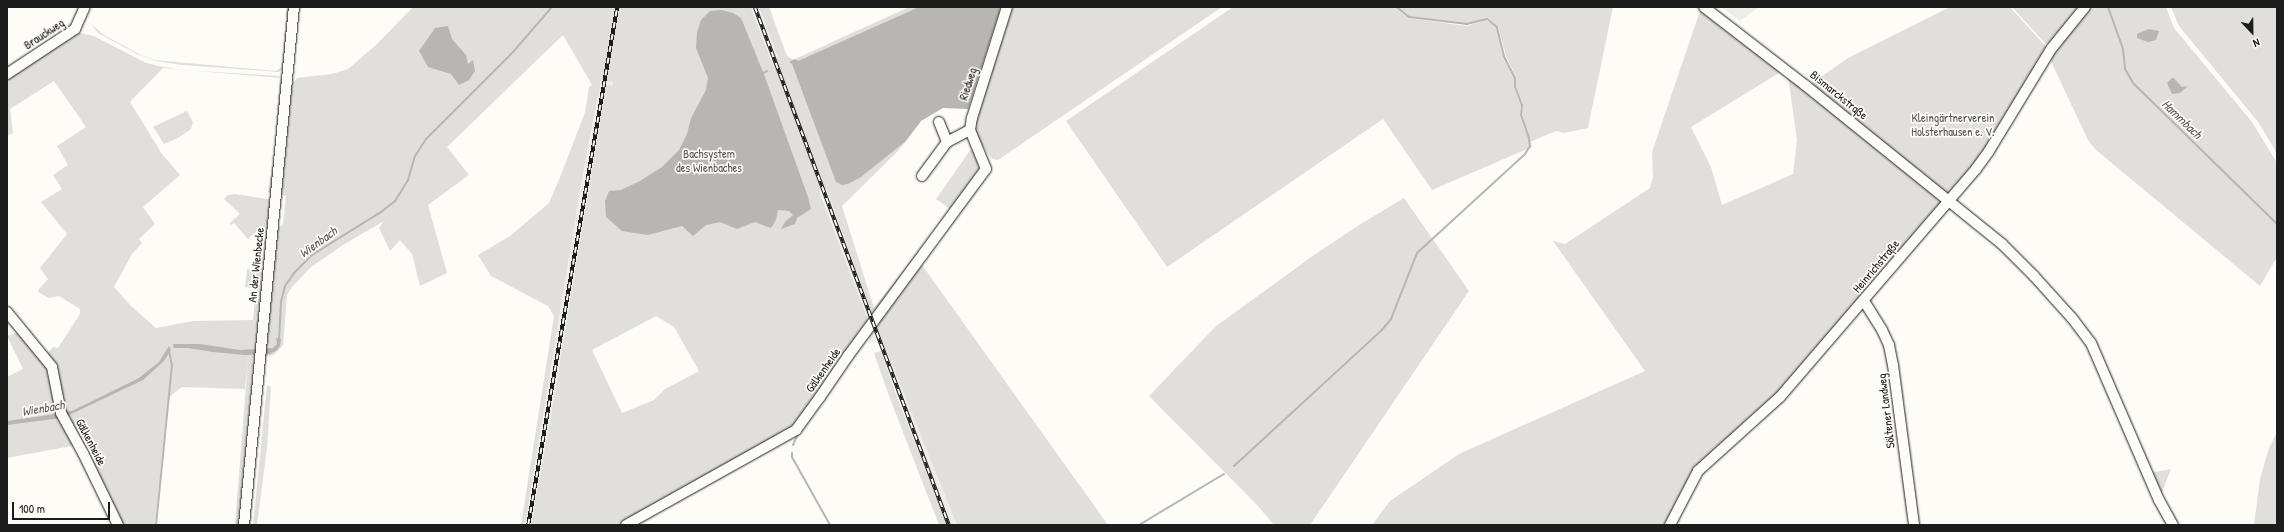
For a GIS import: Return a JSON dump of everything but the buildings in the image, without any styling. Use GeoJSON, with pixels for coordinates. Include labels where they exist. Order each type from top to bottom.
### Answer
{"type":"FeatureCollection","features":[{"type":"Feature","properties":{"kind":"street","name":"Brauckweg"},"geometry":{"type":"LineString","coordinates":[[7,74],[75,29],[85,7]]}},
{"type":"Feature","properties":{"kind":"street","name":"An der Wienbecke"},"geometry":{"type":"LineString","coordinates":[[244,525],[294,7]]}},
{"type":"Feature","properties":{"kind":"street","name":"Riedweg"},"geometry":{"type":"LineString","coordinates":[[970,130],[972,118],[1007,7]]}},
{"type":"Feature","properties":{"kind":"street","name":"Bismarckstraße"},"geometry":{"type":"LineString","coordinates":[[1708,10],[1721,7]]}},
{"type":"Feature","properties":{"kind":"street","name":"Heinrichstraße"},"geometry":{"type":"LineString","coordinates":[[1670,525],[1698,471],[1780,397],[1864,301],[1989,151],[2051,49],[2085,7]]}},
{"type":"Feature","properties":{"kind":"street","name":"Bismarckstraße"},"geometry":{"type":"LineString","coordinates":[[1708,10],[1805,85],[2002,244],[2034,276],[2072,318],[2091,343],[2159,500],[2173,525]]}},
{"type":"Feature","properties":{"kind":"street"},"geometry":{"type":"LineString","coordinates":[[939,122],[947,142]]}},
{"type":"Feature","properties":{"kind":"street"},"geometry":{"type":"LineString","coordinates":[[922,176],[947,142],[970,130]]}},
{"type":"Feature","properties":{"kind":"street","name":"Gälkenheide"},"geometry":{"type":"LineString","coordinates":[[626,525],[796,430],[986,169],[970,130]]}},
{"type":"Feature","properties":{"kind":"street","name":"Söltener Landweg"},"geometry":{"type":"LineString","coordinates":[[1864,301],[1882,330],[1889,345],[1893,365],[1914,525]]}},
{"type":"Feature","properties":{"kind":"street","name":"Gälkenheide"},"geometry":{"type":"LineString","coordinates":[[7,312],[52,368],[62,415],[83,453],[118,525]]}},
{"type":"Feature","properties":{"kind":"shaded area"},"geometry":{"type":"Polygon","coordinates":[[[752,7],[759,7],[873,317],[957,525],[947,525],[877,340],[870,342],[867,335],[872,330],[752,7]]]}},
{"type":"Feature","properties":{"kind":"shaded area"},"geometry":{"type":"Polygon","coordinates":[[[919,7],[999,7],[1000,10],[968,109],[943,108],[921,121],[906,141],[861,177],[848,184],[842,185],[836,182],[792,64],[789,62],[795,59],[798,61],[919,7]]]}},
{"type":"Feature","properties":{"kind":"shaded area"},"geometry":{"type":"Polygon","coordinates":[[[1721,7],[1759,7],[1740,21],[1721,7]]]}},
{"type":"Feature","properties":{"kind":"shaded area"},"geometry":{"type":"Polygon","coordinates":[[[721,10],[733,13],[741,18],[765,77],[811,209],[797,218],[795,224],[781,229],[785,222],[793,215],[789,211],[778,210],[776,220],[771,228],[755,222],[737,229],[720,222],[706,225],[693,236],[682,226],[648,235],[622,231],[606,217],[605,201],[609,191],[621,190],[640,181],[662,167],[679,150],[687,134],[691,118],[706,90],[708,78],[696,48],[697,32],[701,20],[710,11],[721,10]]]}},
{"type":"Feature","properties":{"kind":"shaded area"},"geometry":{"type":"Polygon","coordinates":[[[448,26],[452,39],[466,55],[468,64],[473,60],[475,71],[469,80],[459,85],[451,74],[428,67],[419,51],[435,28],[448,26]]]}},
{"type":"Feature","properties":{"kind":"shaded area"},"geometry":{"type":"Polygon","coordinates":[[[2149,29],[2159,31],[2156,40],[2148,42],[2137,38],[2137,34],[2149,29]]]}},
{"type":"Feature","properties":{"kind":"shaded area"},"geometry":{"type":"Polygon","coordinates":[[[601,74],[613,76],[612,86],[606,85],[552,409],[531,525],[525,525],[580,190],[595,116],[601,74]]]}},
{"type":"Feature","properties":{"kind":"shaded area"},"geometry":{"type":"Polygon","coordinates":[[[2173,77],[2182,87],[2188,86],[2180,93],[2172,94],[2167,83],[2173,77]]]}},
{"type":"Feature","properties":{"kind":"shaded area"},"geometry":{"type":"Polygon","coordinates":[[[276,338],[281,339],[280,346],[277,350],[270,354],[245,355],[188,348],[174,348],[173,344],[200,344],[240,350],[273,348],[277,344],[276,338]]]}},
{"type":"Feature","properties":{"kind":"shaded area"},"geometry":{"type":"Polygon","coordinates":[[[169,346],[171,350],[164,361],[143,380],[65,417],[64,412],[72,411],[139,378],[159,362],[169,346]]]}},
{"type":"Feature","properties":{"kind":"shaded area"},"geometry":{"type":"Polygon","coordinates":[[[59,414],[61,418],[7,425],[7,421],[59,414]]]}},
{"type":"Feature","properties":{"kind":"green space"},"geometry":{"type":"Polygon","coordinates":[[[287,7],[290,7],[283,70],[279,72],[182,65],[155,61],[137,54],[98,33],[91,24],[104,35],[141,55],[154,60],[276,71],[282,67],[287,7]]]}},
{"type":"Feature","properties":{"kind":"green space","name":"Bachsystem des Wienbaches"},"geometry":{"type":"Polygon","coordinates":[[[413,7],[751,7],[771,60],[778,58],[759,7],[769,7],[787,56],[796,61],[795,59],[909,7],[919,7],[799,61],[943,105],[913,126],[899,146],[906,141],[898,151],[842,206],[874,308],[926,242],[873,317],[826,188],[819,190],[869,322],[794,429],[620,525],[531,525],[552,409],[606,85],[612,86],[613,82],[601,80],[580,190],[525,525],[521,525],[554,316],[548,306],[491,276],[478,255],[510,236],[549,203],[561,175],[585,112],[589,87],[592,85],[563,35],[447,147],[469,175],[428,205],[447,273],[420,286],[412,254],[400,240],[390,251],[379,228],[384,221],[343,245],[311,267],[292,287],[287,295],[283,345],[274,355],[255,358],[241,525],[235,525],[248,360],[245,389],[182,387],[168,398],[155,525],[121,525],[82,444],[7,458],[7,377],[23,369],[7,336],[19,332],[47,354],[53,347],[58,348],[80,314],[80,309],[59,296],[49,298],[38,292],[48,279],[40,268],[67,234],[41,202],[62,189],[53,175],[68,165],[57,146],[86,127],[54,81],[10,109],[13,133],[7,136],[7,78],[76,32],[94,36],[146,63],[179,69],[163,68],[130,102],[162,154],[180,175],[143,207],[155,224],[139,239],[142,243],[132,254],[114,287],[131,306],[156,328],[193,321],[253,320],[256,289],[245,287],[247,269],[258,270],[262,227],[248,239],[234,223],[231,225],[230,223],[240,214],[224,199],[228,195],[235,194],[267,199],[270,202],[278,229],[283,224],[286,196],[282,194],[280,197],[292,81],[293,84],[297,78],[332,74],[348,69],[376,45],[413,7]],[[656,316],[592,350],[622,413],[654,400],[665,389],[699,371],[674,327],[656,316]]]}},
{"type":"Feature","properties":{"kind":"green space"},"geometry":{"type":"Polygon","coordinates":[[[1013,7],[1222,7],[998,160],[992,159],[975,135],[976,121],[1013,7]]]}},
{"type":"Feature","properties":{"kind":"green space"},"geometry":{"type":"Polygon","coordinates":[[[1233,7],[1394,7],[1408,18],[1467,26],[1486,20],[1496,27],[1503,56],[1515,77],[1514,87],[1521,104],[1520,115],[1532,147],[1432,190],[1383,119],[1167,267],[1066,121],[1233,7]]]}},
{"type":"Feature","properties":{"kind":"green space"},"geometry":{"type":"Polygon","coordinates":[[[1397,7],[1613,7],[1588,128],[1564,133],[1556,131],[1530,142],[1522,115],[1523,104],[1516,87],[1516,77],[1506,56],[1498,27],[1487,18],[1468,24],[1410,17],[1397,7]]]}},
{"type":"Feature","properties":{"kind":"green space","name":"Kleingärtnerverein Holsterhausen e. V."},"geometry":{"type":"Polygon","coordinates":[[[1950,7],[2010,7],[2048,49],[1999,132],[1945,201],[1778,393],[1695,472],[1667,525],[1372,525],[1390,501],[1459,454],[1645,371],[1553,241],[1565,244],[1650,188],[1653,177],[1652,152],[1701,8],[1782,71],[1691,127],[1711,167],[1722,205],[1793,174],[1797,140],[1788,76],[1805,88],[1848,58],[1950,7]]]}},
{"type":"Feature","properties":{"kind":"green space"},"geometry":{"type":"Polygon","coordinates":[[[2012,7],[2166,7],[2174,28],[2252,122],[2277,163],[2277,257],[2260,286],[2096,150],[2088,140],[2048,55],[2053,48],[2047,42],[2046,44],[2012,7]]]}},
{"type":"Feature","properties":{"kind":"green space"},"geometry":{"type":"Polygon","coordinates":[[[2171,7],[2277,7],[2277,154],[2259,123],[2179,26],[2171,7]]]}},
{"type":"Feature","properties":{"kind":"green space"},"geometry":{"type":"Polygon","coordinates":[[[196,71],[278,76],[280,78],[196,71]]]}},
{"type":"Feature","properties":{"kind":"green space"},"geometry":{"type":"Polygon","coordinates":[[[280,78],[282,81],[273,190],[268,193],[274,157],[280,78]]]}},
{"type":"Feature","properties":{"kind":"green space"},"geometry":{"type":"Polygon","coordinates":[[[187,111],[193,122],[191,129],[178,138],[164,144],[153,127],[187,111]]]}},
{"type":"Feature","properties":{"kind":"green space"},"geometry":{"type":"Polygon","coordinates":[[[971,149],[979,161],[979,169],[950,209],[936,199],[971,149]]]}},
{"type":"Feature","properties":{"kind":"green space"},"geometry":{"type":"Polygon","coordinates":[[[1404,198],[1469,291],[1310,525],[1274,525],[1258,506],[1149,396],[1215,327],[1314,255],[1359,225],[1404,198]]]}},
{"type":"Feature","properties":{"kind":"green space"},"geometry":{"type":"Polygon","coordinates":[[[922,265],[1108,525],[957,525],[876,325],[922,265]]]}},
{"type":"Feature","properties":{"kind":"green space"},"geometry":{"type":"Polygon","coordinates":[[[881,351],[896,394],[947,525],[939,525],[889,396],[874,353],[881,351]]]}},
{"type":"Feature","properties":{"kind":"green space"},"geometry":{"type":"Polygon","coordinates":[[[264,364],[250,525],[248,525],[264,364]]]}},
{"type":"Feature","properties":{"kind":"green space"},"geometry":{"type":"Polygon","coordinates":[[[267,385],[271,387],[267,448],[257,525],[253,525],[267,385]]]}},
{"type":"Feature","properties":{"kind":"green space"},"geometry":{"type":"Polygon","coordinates":[[[2277,432],[2277,525],[2254,525],[2260,479],[2269,448],[2277,432]]]}},
{"type":"Feature","properties":{"kind":"green space"},"geometry":{"type":"Polygon","coordinates":[[[2171,469],[2161,495],[2179,525],[2175,525],[2164,506],[2150,473],[2171,469]]]}},
{"type":"Feature","properties":{"kind":"waterway","name":"Wienbach"},"geometry":{"type":"LineString","coordinates":[[279,340],[281,302],[285,286],[294,273],[312,255],[381,212],[395,201],[408,180],[415,156],[426,139],[513,52],[552,7]]}},
{"type":"Feature","properties":{"kind":"waterway"},"geometry":{"type":"LineString","coordinates":[[1234,466],[1381,331],[1391,319],[1417,253],[1525,154],[1530,146],[1529,138],[1521,115],[1522,105],[1515,87],[1515,78],[1504,56],[1497,27],[1487,19],[1467,24],[1409,17],[1396,7]]}},
{"type":"Feature","properties":{"kind":"waterway","name":"Hammbach"},"geometry":{"type":"LineString","coordinates":[[2108,7],[2123,49],[2125,69],[2133,83],[2277,224]]}},
{"type":"Feature","properties":{"kind":"waterway"},"geometry":{"type":"LineString","coordinates":[[762,74],[767,71]]}},
{"type":"Feature","properties":{"kind":"waterway"},"geometry":{"type":"LineString","coordinates":[[156,525],[172,366],[169,350]]}},
{"type":"Feature","properties":{"kind":"waterway"},"geometry":{"type":"LineString","coordinates":[[793,445],[798,434]]}},
{"type":"Feature","properties":{"kind":"waterway"},"geometry":{"type":"LineString","coordinates":[[792,453],[792,457],[830,525]]}},
{"type":"Feature","properties":{"kind":"waterway"},"geometry":{"type":"LineString","coordinates":[[1139,525],[1224,474]]}},
{"type":"Feature","properties":{"kind":"railway"},"geometry":{"type":"LineString","coordinates":[[528,525],[617,7]]}},
{"type":"Feature","properties":{"kind":"railway"},"geometry":{"type":"LineString","coordinates":[[755,7],[949,525]]}}]}
